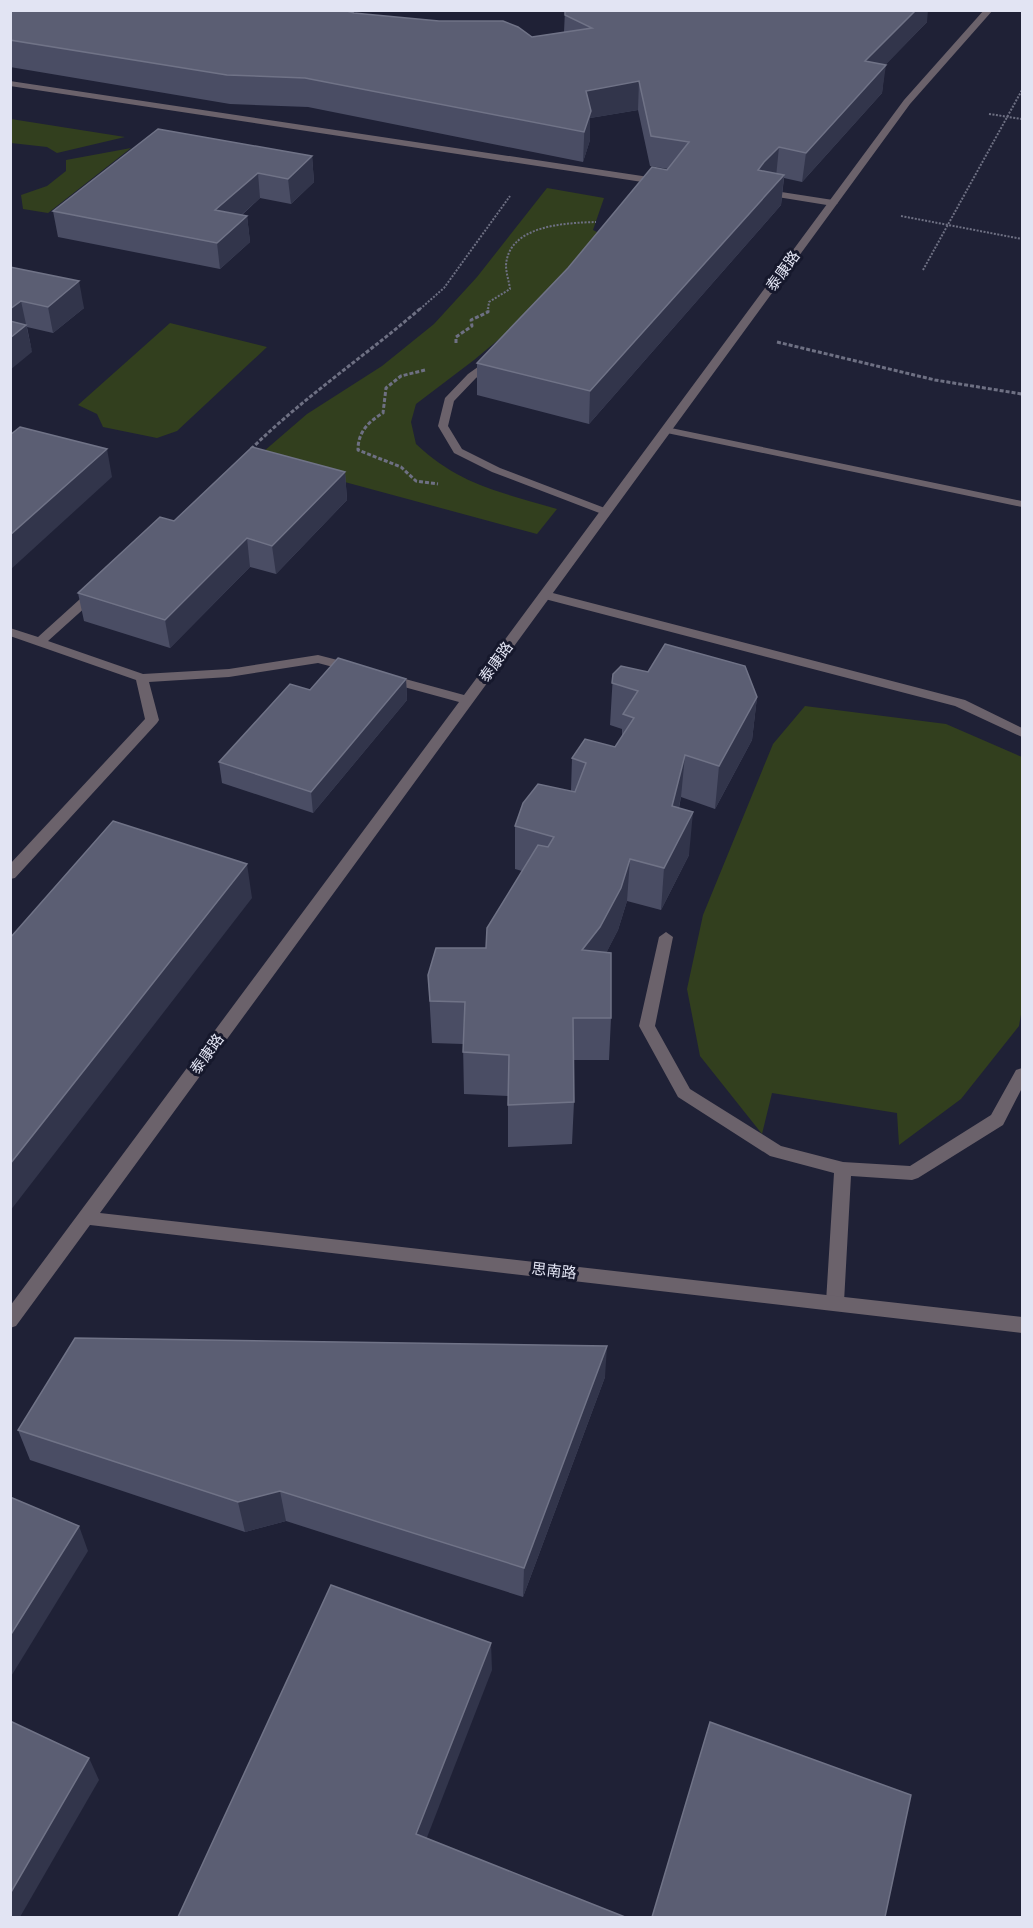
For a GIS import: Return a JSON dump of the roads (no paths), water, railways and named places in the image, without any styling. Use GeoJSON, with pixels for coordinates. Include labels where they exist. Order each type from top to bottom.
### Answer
{"type":"FeatureCollection","features":[{"type":"Feature","properties":{"kind":"street","name":"泰康路"},"geometry":{"type":"LineString","coordinates":[[10,1321],[907,102],[989,10]]}},
{"type":"Feature","properties":{"kind":"street"},"geometry":{"type":"LineString","coordinates":[[10,83],[677,184]]}},
{"type":"Feature","properties":{"kind":"street"},"geometry":{"type":"LineString","coordinates":[[761,191],[833,203]]}},
{"type":"Feature","properties":{"kind":"street"},"geometry":{"type":"LineString","coordinates":[[499,356],[472,376],[449,400],[444,426],[458,451],[496,470],[606,512]]}},
{"type":"Feature","properties":{"kind":"street"},"geometry":{"type":"LineString","coordinates":[[666,430],[1023,504]]}},
{"type":"Feature","properties":{"kind":"street"},"geometry":{"type":"LineString","coordinates":[[41,641],[102,586]]}},
{"type":"Feature","properties":{"kind":"street"},"geometry":{"type":"LineString","coordinates":[[545,595],[960,703],[1023,734]]}},
{"type":"Feature","properties":{"kind":"street"},"geometry":{"type":"LineString","coordinates":[[10,632],[142,678],[229,673],[318,659],[468,700]]}},
{"type":"Feature","properties":{"kind":"street"},"geometry":{"type":"LineString","coordinates":[[10,874],[152,720],[142,678]]}},
{"type":"Feature","properties":{"kind":"street"},"geometry":{"type":"LineString","coordinates":[[666,937],[646,1026],[684,1093],[776,1151],[843,1169],[912,1173],[997,1120],[1023,1074]]}},
{"type":"Feature","properties":{"kind":"street"},"geometry":{"type":"LineString","coordinates":[[835,1302],[843,1169]]}},
{"type":"Feature","properties":{"kind":"street","name":"思南路"},"geometry":{"type":"LineString","coordinates":[[86,1218],[1023,1325]]}}]}
